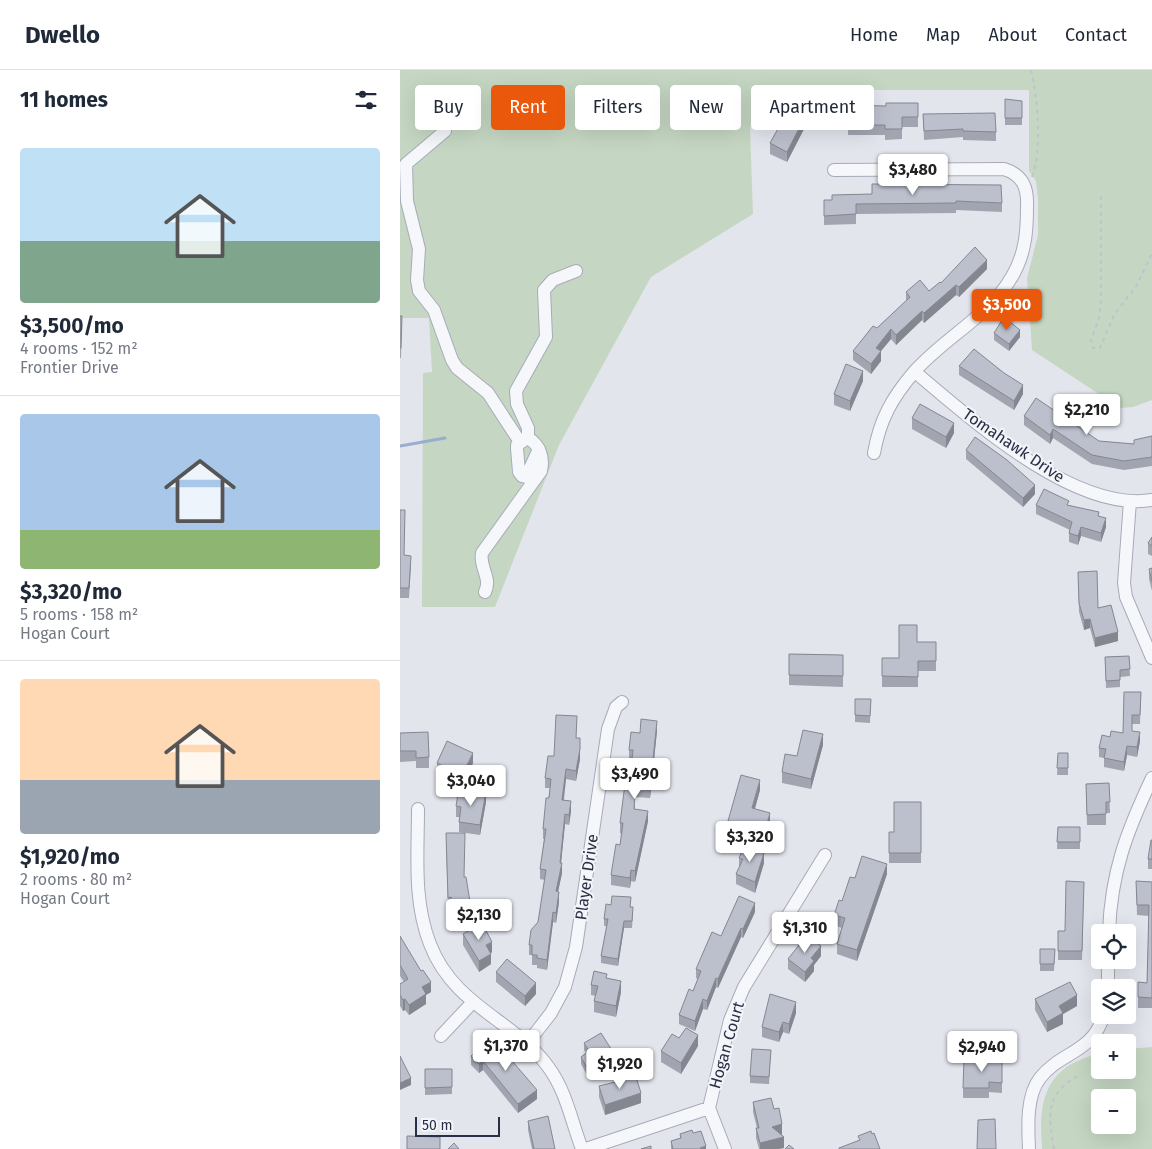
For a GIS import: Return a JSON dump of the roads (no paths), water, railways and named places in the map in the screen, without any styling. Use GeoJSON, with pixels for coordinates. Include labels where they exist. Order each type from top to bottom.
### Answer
{"type":"FeatureCollection","features":[{"type":"Feature","properties":{"kind":"street"},"geometry":{"type":"LineString","coordinates":[[446,131],[406,164],[407,201],[419,249],[417,286],[434,310],[452,360],[462,374],[488,393],[524,440],[537,444],[542,460],[541,471],[481,556],[488,580],[485,592]]}},
{"type":"Feature","properties":{"kind":"street"},"geometry":{"type":"LineString","coordinates":[[834,170],[1000,169],[1016,173],[1024,182],[1028,195],[1025,243],[1018,267],[1011,280],[992,304],[944,343],[914,372],[883,416],[874,453]]}},
{"type":"Feature","properties":{"kind":"street"},"geometry":{"type":"LineString","coordinates":[[539,450],[526,476],[522,476],[519,472],[517,448],[524,440],[528,428],[517,404],[516,391],[546,337],[544,290],[553,280],[576,272]]}},
{"type":"Feature","properties":{"kind":"street","name":"Tomahawk Drive"},"geometry":{"type":"LineString","coordinates":[[914,372],[970,418],[1045,470],[1098,496],[1130,502],[1152,500]]}},
{"type":"Feature","properties":{"kind":"street"},"geometry":{"type":"LineString","coordinates":[[1130,502],[1124,583],[1126,597],[1152,658]]}},
{"type":"Feature","properties":{"kind":"street","name":"Player Drive"},"geometry":{"type":"LineString","coordinates":[[526,1045],[551,1013],[565,987],[576,948],[608,729],[616,707],[622,702]]}},
{"type":"Feature","properties":{"kind":"street"},"geometry":{"type":"LineString","coordinates":[[1110,924],[1114,874],[1127,835],[1152,778]]}},
{"type":"Feature","properties":{"kind":"street"},"geometry":{"type":"LineString","coordinates":[[418,809],[418,891],[421,914],[430,945],[444,969],[472,1002],[526,1045],[553,1075],[582,1149]]}},
{"type":"Feature","properties":{"kind":"street","name":"Hogan Court"},"geometry":{"type":"LineString","coordinates":[[725,1149],[709,1108],[730,1020],[744,987],[825,855]]}},
{"type":"Feature","properties":{"kind":"street"},"geometry":{"type":"LineString","coordinates":[[441,1036],[472,1002]]}},
{"type":"Feature","properties":{"kind":"street"},"geometry":{"type":"LineString","coordinates":[[1029,1149],[1030,1098],[1040,1078],[1058,1062],[1091,1041],[1101,1024]]}},
{"type":"Feature","properties":{"kind":"street","name":"Hogan Court"},"geometry":{"type":"LineString","coordinates":[[586,1149],[709,1108]]}},
{"type":"Feature","properties":{"kind":"waterway"},"geometry":{"type":"LineString","coordinates":[[400,446],[445,438]]}}]}
